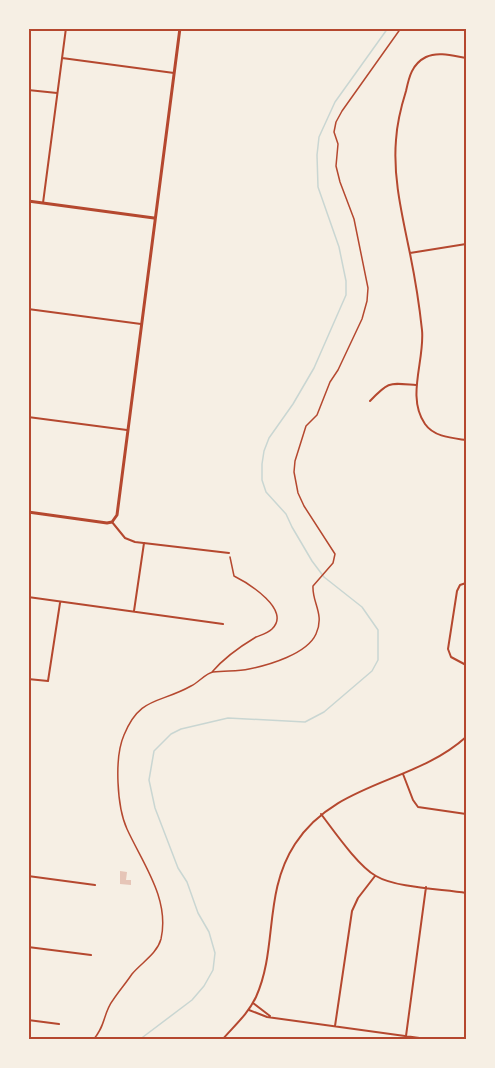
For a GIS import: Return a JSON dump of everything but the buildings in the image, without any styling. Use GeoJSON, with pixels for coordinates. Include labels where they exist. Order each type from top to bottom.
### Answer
{"type":"FeatureCollection","features":[{"type":"Feature","properties":{"kind":"street"},"geometry":{"type":"LineString","coordinates":[[43,203],[66,28]]}},
{"type":"Feature","properties":{"kind":"street"},"geometry":{"type":"LineString","coordinates":[[28,512],[107,523],[112,522],[117,515],[180,28]]}},
{"type":"Feature","properties":{"kind":"street"},"geometry":{"type":"LineString","coordinates":[[466,58],[435,54],[416,64],[410,74],[398,119],[395,160],[398,194],[422,331],[423,346],[416,385],[419,410],[425,424],[435,433],[466,440]]}},
{"type":"Feature","properties":{"kind":"street"},"geometry":{"type":"LineString","coordinates":[[62,58],[174,73]]}},
{"type":"Feature","properties":{"kind":"street"},"geometry":{"type":"LineString","coordinates":[[28,90],[57,93]]}},
{"type":"Feature","properties":{"kind":"street"},"geometry":{"type":"LineString","coordinates":[[28,201],[155,218]]}},
{"type":"Feature","properties":{"kind":"street"},"geometry":{"type":"LineString","coordinates":[[410,254],[466,244]]}},
{"type":"Feature","properties":{"kind":"street"},"geometry":{"type":"LineString","coordinates":[[28,309],[141,324]]}},
{"type":"Feature","properties":{"kind":"street"},"geometry":{"type":"LineString","coordinates":[[370,401],[386,385],[394,383],[416,385]]}},
{"type":"Feature","properties":{"kind":"street"},"geometry":{"type":"LineString","coordinates":[[28,417],[128,430]]}},
{"type":"Feature","properties":{"kind":"street"},"geometry":{"type":"LineString","coordinates":[[112,522],[125,538],[144,543],[228,553]]}},
{"type":"Feature","properties":{"kind":"street"},"geometry":{"type":"LineString","coordinates":[[134,612],[144,543]]}},
{"type":"Feature","properties":{"kind":"street"},"geometry":{"type":"LineString","coordinates":[[466,583],[460,585],[457,591],[448,650],[451,657],[466,665]]}},
{"type":"Feature","properties":{"kind":"street"},"geometry":{"type":"LineString","coordinates":[[28,597],[223,624]]}},
{"type":"Feature","properties":{"kind":"street"},"geometry":{"type":"LineString","coordinates":[[28,679],[48,681],[60,601]]}},
{"type":"Feature","properties":{"kind":"street"},"geometry":{"type":"LineString","coordinates":[[222,1040],[249,1010],[262,980],[279,876],[295,844],[321,814],[338,801],[441,756],[466,737]]}},
{"type":"Feature","properties":{"kind":"street"},"geometry":{"type":"LineString","coordinates":[[403,774],[418,807],[466,814]]}},
{"type":"Feature","properties":{"kind":"street"},"geometry":{"type":"LineString","coordinates":[[321,814],[364,868],[375,876],[392,882],[466,893]]}},
{"type":"Feature","properties":{"kind":"street"},"geometry":{"type":"LineString","coordinates":[[28,876],[95,885]]}},
{"type":"Feature","properties":{"kind":"street"},"geometry":{"type":"LineString","coordinates":[[335,1026],[352,911],[358,898],[375,876]]}},
{"type":"Feature","properties":{"kind":"street"},"geometry":{"type":"LineString","coordinates":[[406,1036],[426,887]]}},
{"type":"Feature","properties":{"kind":"street"},"geometry":{"type":"LineString","coordinates":[[28,947],[91,955]]}},
{"type":"Feature","properties":{"kind":"street"},"geometry":{"type":"LineString","coordinates":[[253,1003],[273,1017]]}},
{"type":"Feature","properties":{"kind":"street"},"geometry":{"type":"LineString","coordinates":[[249,1010],[260,1016],[434,1040]]}},
{"type":"Feature","properties":{"kind":"street"},"geometry":{"type":"LineString","coordinates":[[28,1020],[59,1024]]}},
{"type":"Feature","properties":{"kind":"path"},"geometry":{"type":"LineString","coordinates":[[212,672],[249,670],[275,662],[305,648],[316,634],[319,609],[313,585],[333,563],[335,556],[331,546],[304,507],[298,493],[294,472],[295,461],[306,426],[317,415],[330,382],[362,319],[368,288],[354,219],[338,174],[338,144],[334,132],[342,111],[401,28]]}},
{"type":"Feature","properties":{"kind":"path"},"geometry":{"type":"LineString","coordinates":[[93,1040],[104,1025],[107,1009],[112,1001],[157,949],[161,939],[162,903],[143,857],[124,821],[118,779],[118,758],[123,737],[132,717],[138,710],[146,704],[190,687],[256,637],[272,629],[276,622],[275,609],[258,591],[234,576],[228,553]]}},
{"type":"Feature","properties":{"kind":"waterway"},"geometry":{"type":"LineString","coordinates":[[139,1040],[192,1000],[204,986],[213,970],[215,953],[209,932],[198,913],[187,882],[178,868],[155,808],[149,780],[154,751],[171,734],[181,729],[228,718],[305,722],[324,712],[372,671],[378,660],[378,630],[362,607],[324,577],[312,561],[286,514],[266,492],[262,480],[262,464],[269,438],[293,404],[314,368],[346,295],[346,281],[339,247],[318,187],[319,137],[335,102],[388,28]]}}]}
